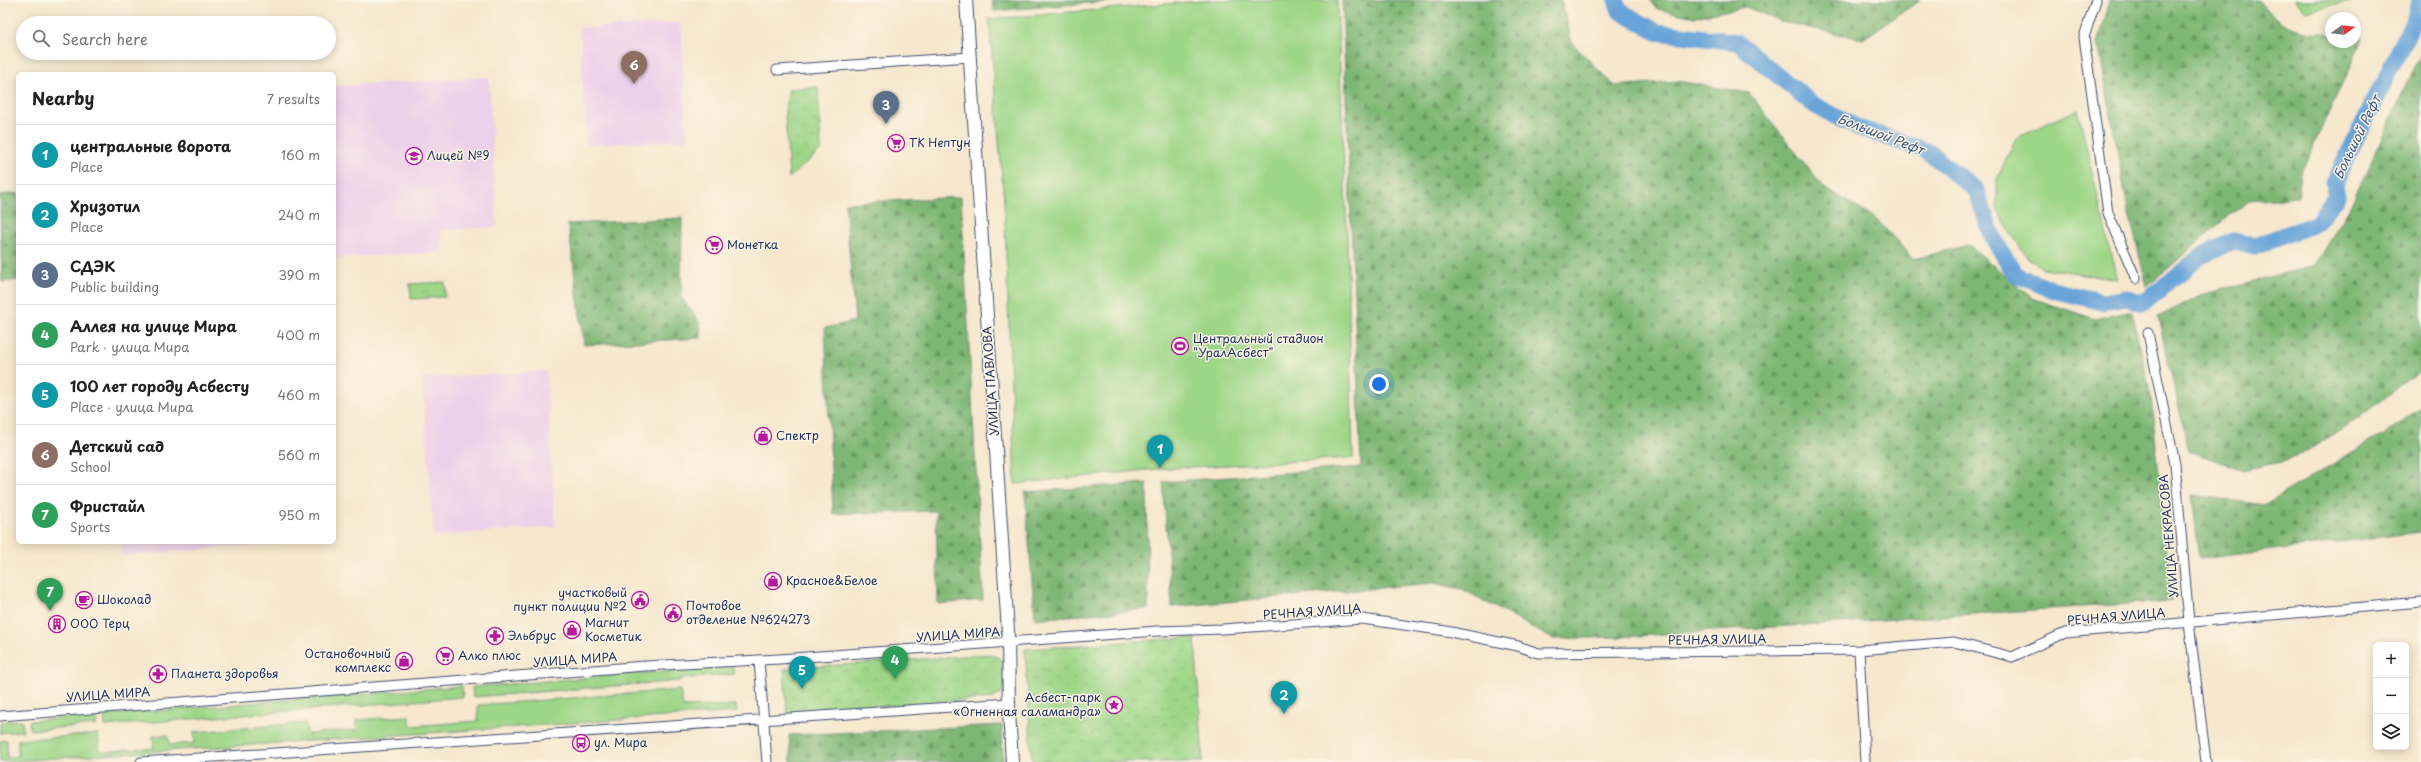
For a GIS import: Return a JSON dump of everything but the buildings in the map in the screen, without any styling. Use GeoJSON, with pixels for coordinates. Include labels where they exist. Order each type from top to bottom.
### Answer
{"type":"FeatureCollection","features":[{"type":"Feature","properties":{"kind":"street","name":"УЛИЦА ПАВЛОВА"},"geometry":{"type":"LineString","coordinates":[[966,0],[1009,643],[1012,762]]}},
{"type":"Feature","properties":{"kind":"street"},"geometry":{"type":"LineString","coordinates":[[2096,0],[2084,37],[2108,213],[2136,279]]}},
{"type":"Feature","properties":{"kind":"street"},"geometry":{"type":"LineString","coordinates":[[777,70],[970,57]]}},
{"type":"Feature","properties":{"kind":"street","name":"УЛИЦА НЕКРАСОВА"},"geometry":{"type":"LineString","coordinates":[[2148,333],[2175,464],[2189,622],[2206,762]]}},
{"type":"Feature","properties":{"kind":"street","name":"РЕЧНАЯ УЛИЦА"},"geometry":{"type":"LineString","coordinates":[[1009,643],[1157,631],[1223,630],[1362,619],[1446,631],[1518,646],[1538,654],[1859,650],[1954,642],[2012,657],[2065,633],[2421,602]]}},
{"type":"Feature","properties":{"kind":"street","name":"УЛИЦА МИРА"},"geometry":{"type":"LineString","coordinates":[[0,716],[637,667],[1009,643]]}},
{"type":"Feature","properties":{"kind":"street"},"geometry":{"type":"LineString","coordinates":[[1859,650],[1865,762]]}},
{"type":"Feature","properties":{"kind":"street"},"geometry":{"type":"LineString","coordinates":[[759,660],[767,762]]}},
{"type":"Feature","properties":{"kind":"street"},"geometry":{"type":"LineString","coordinates":[[141,762],[1010,703]]}},
{"type":"Feature","properties":{"kind":"shaded area"},"geometry":{"type":"Polygon","coordinates":[[[681,23],[687,140],[586,145],[580,28],[681,23]]]}},
{"type":"Feature","properties":{"kind":"shaded area","name":"Лицей №9"},"geometry":{"type":"Polygon","coordinates":[[[489,77],[497,227],[441,230],[442,252],[336,258],[336,86],[489,77]]]}},
{"type":"Feature","properties":{"kind":"shaded area"},"geometry":{"type":"Polygon","coordinates":[[[546,371],[555,527],[434,536],[422,379],[546,371]]]}},
{"type":"Feature","properties":{"kind":"shaded area"},"geometry":{"type":"Polygon","coordinates":[[[122,544],[267,544],[123,556],[122,544]]]}},
{"type":"Feature","properties":{"kind":"green space"},"geometry":{"type":"Polygon","coordinates":[[[991,0],[1124,0],[994,11],[991,0]]]}},
{"type":"Feature","properties":{"kind":"green space","name":"Центральный стадион \"УралАсбест\""},"geometry":{"type":"Polygon","coordinates":[[[1212,0],[1337,0],[1347,234],[1353,458],[1157,469],[1015,484],[1004,202],[989,19],[1212,0]]]}},
{"type":"Feature","properties":{"kind":"green space"},"geometry":{"type":"Polygon","coordinates":[[[1342,0],[1561,0],[1572,43],[1615,86],[1678,81],[1749,93],[1823,187],[1876,219],[1914,259],[1969,245],[2032,298],[2095,319],[2132,311],[2151,397],[2172,601],[1621,637],[1553,639],[1462,589],[1433,583],[1172,607],[1163,482],[1361,467],[1342,0]]]}},
{"type":"Feature","properties":{"kind":"green space"},"geometry":{"type":"Polygon","coordinates":[[[1650,0],[1920,0],[1863,39],[1782,22],[1746,7],[1694,17],[1657,9],[1650,0]]]}},
{"type":"Feature","properties":{"kind":"green space"},"geometry":{"type":"Polygon","coordinates":[[[2110,0],[2258,0],[2275,17],[2290,27],[2325,33],[2325,48],[2358,48],[2301,173],[2298,197],[2249,201],[2224,219],[2147,287],[2128,210],[2098,43],[2110,0]]]}},
{"type":"Feature","properties":{"kind":"green space"},"geometry":{"type":"Polygon","coordinates":[[[2294,0],[2356,0],[2306,11],[2294,0]]]}},
{"type":"Feature","properties":{"kind":"green space"},"geometry":{"type":"Polygon","coordinates":[[[2421,54],[2421,370],[2348,426],[2286,461],[2243,470],[2189,451],[2158,317],[2201,295],[2314,265],[2348,211],[2421,54]]]}},
{"type":"Feature","properties":{"kind":"green space"},"geometry":{"type":"Polygon","coordinates":[[[818,87],[821,150],[789,178],[785,112],[789,89],[818,87]]]}},
{"type":"Feature","properties":{"kind":"green space"},"geometry":{"type":"Polygon","coordinates":[[[2078,109],[2112,259],[2118,279],[2042,268],[2028,258],[2009,231],[1997,209],[1997,179],[2016,138],[2078,109]]]}},
{"type":"Feature","properties":{"kind":"green space"},"geometry":{"type":"Polygon","coordinates":[[[16,193],[16,280],[2,282],[0,195],[16,193]]]}},
{"type":"Feature","properties":{"kind":"green space"},"geometry":{"type":"Polygon","coordinates":[[[961,197],[983,600],[938,604],[936,511],[833,514],[825,328],[855,321],[845,203],[961,197]]]}},
{"type":"Feature","properties":{"kind":"green space"},"geometry":{"type":"Polygon","coordinates":[[[682,218],[681,297],[700,322],[701,338],[584,345],[568,224],[682,218]]]}},
{"type":"Feature","properties":{"kind":"green space"},"geometry":{"type":"Polygon","coordinates":[[[445,282],[445,297],[411,299],[410,284],[445,282]]]}},
{"type":"Feature","properties":{"kind":"green space"},"geometry":{"type":"Polygon","coordinates":[[[2421,406],[2421,532],[2199,559],[2192,495],[2265,505],[2399,424],[2421,406]]]}},
{"type":"Feature","properties":{"kind":"green space"},"geometry":{"type":"Polygon","coordinates":[[[1147,483],[1148,609],[1035,619],[1025,492],[1147,483]]]}},
{"type":"Feature","properties":{"kind":"green space","name":"Асбест-парк «Огненная саламандра»"},"geometry":{"type":"Polygon","coordinates":[[[1195,637],[1203,762],[1032,762],[1025,649],[1195,637]]]}},
{"type":"Feature","properties":{"kind":"green space"},"geometry":{"type":"Polygon","coordinates":[[[991,654],[1004,661],[1006,688],[994,698],[787,713],[784,669],[991,654]]]}},
{"type":"Feature","properties":{"kind":"green space"},"geometry":{"type":"Polygon","coordinates":[[[733,666],[734,674],[680,679],[680,681],[473,697],[472,687],[733,666]]]}},
{"type":"Feature","properties":{"kind":"green space"},"geometry":{"type":"Polygon","coordinates":[[[462,686],[463,697],[105,726],[104,715],[462,686]]]}},
{"type":"Feature","properties":{"kind":"green space"},"geometry":{"type":"Polygon","coordinates":[[[680,690],[683,707],[736,705],[737,712],[0,762],[0,741],[7,740],[7,758],[18,756],[18,740],[98,734],[100,752],[154,748],[153,736],[168,735],[170,745],[195,743],[194,732],[305,723],[308,734],[357,730],[356,720],[409,716],[411,726],[478,721],[478,705],[680,690]]]}},
{"type":"Feature","properties":{"kind":"green space"},"geometry":{"type":"Polygon","coordinates":[[[96,715],[97,725],[30,730],[29,721],[96,715]]]}},
{"type":"Feature","properties":{"kind":"green space"},"geometry":{"type":"Polygon","coordinates":[[[22,720],[23,731],[0,733],[0,722],[22,720]]]}},
{"type":"Feature","properties":{"kind":"green space"},"geometry":{"type":"Polygon","coordinates":[[[1002,725],[1003,762],[791,762],[789,735],[1002,725]]]}},
{"type":"Feature","properties":{"kind":"waterway","name":"Большой Рефт"},"geometry":{"type":"LineString","coordinates":[[1616,0],[1620,11],[1657,32],[1737,42],[1814,105],[1854,126],[1927,151],[1976,190],[1993,238],[2015,274],[2053,290],[2103,302],[2126,298],[2144,303],[2201,256],[2233,241],[2255,246],[2315,224],[2337,196],[2334,183],[2418,12],[2420,0]]}},
{"type":"Feature","properties":{"kind":"place","name":"Детский сад"},"geometry":{"type":"Point","coordinates":[634,84]}},
{"type":"Feature","properties":{"kind":"place","name":"СДЭК"},"geometry":{"type":"Point","coordinates":[886,124]}},
{"type":"Feature","properties":{"kind":"place","name":"ТК Нептун"},"geometry":{"type":"Point","coordinates":[896,143]}},
{"type":"Feature","properties":{"kind":"place","name":"Лицей №9"},"geometry":{"type":"Point","coordinates":[414,156]}},
{"type":"Feature","properties":{"kind":"place","name":"Монетка"},"geometry":{"type":"Point","coordinates":[714,245]}},
{"type":"Feature","properties":{"kind":"place","name":"Центральный стадион \"УралАсбест\""},"geometry":{"type":"Point","coordinates":[1180,346]}},
{"type":"Feature","properties":{"kind":"place","name":"Спектр"},"geometry":{"type":"Point","coordinates":[763,436]}},
{"type":"Feature","properties":{"kind":"place","name":"центральные ворота"},"geometry":{"type":"Point","coordinates":[1160,468]}},
{"type":"Feature","properties":{"kind":"place","name":"Красное&Белое"},"geometry":{"type":"Point","coordinates":[773,581]}},
{"type":"Feature","properties":{"kind":"place","name":"Шоколад"},"geometry":{"type":"Point","coordinates":[84,600]}},
{"type":"Feature","properties":{"kind":"place","name":"участковый пункт полиции №2"},"geometry":{"type":"Point","coordinates":[640,600]}},
{"type":"Feature","properties":{"kind":"place","name":"Фристайл"},"geometry":{"type":"Point","coordinates":[50,611]}},
{"type":"Feature","properties":{"kind":"place","name":"Почтовое отделение №624273"},"geometry":{"type":"Point","coordinates":[673,613]}},
{"type":"Feature","properties":{"kind":"place","name":"ООО Терц"},"geometry":{"type":"Point","coordinates":[57,624]}},
{"type":"Feature","properties":{"kind":"place","name":"Магнит Косметик"},"geometry":{"type":"Point","coordinates":[572,630]}},
{"type":"Feature","properties":{"kind":"place","name":"Эльбрус"},"geometry":{"type":"Point","coordinates":[495,636]}},
{"type":"Feature","properties":{"kind":"place","name":"Алко плюс"},"geometry":{"type":"Point","coordinates":[445,656]}},
{"type":"Feature","properties":{"kind":"place","name":"Остановочный комплекс"},"geometry":{"type":"Point","coordinates":[404,661]}},
{"type":"Feature","properties":{"kind":"place","name":"Планета здоровья"},"geometry":{"type":"Point","coordinates":[158,674]}},
{"type":"Feature","properties":{"kind":"place","name":"Аллея на улице Мира"},"geometry":{"type":"Point","coordinates":[895,679]}},
{"type":"Feature","properties":{"kind":"place","name":"100 лет городу Асбесту"},"geometry":{"type":"Point","coordinates":[802,689]}},
{"type":"Feature","properties":{"kind":"place","name":"Асбест-парк «Огненная саламандра»"},"geometry":{"type":"Point","coordinates":[1114,705]}},
{"type":"Feature","properties":{"kind":"place","name":"Хризотил"},"geometry":{"type":"Point","coordinates":[1284,714]}},
{"type":"Feature","properties":{"kind":"place","name":"ул. Мира"},"geometry":{"type":"Point","coordinates":[581,743]}}]}
